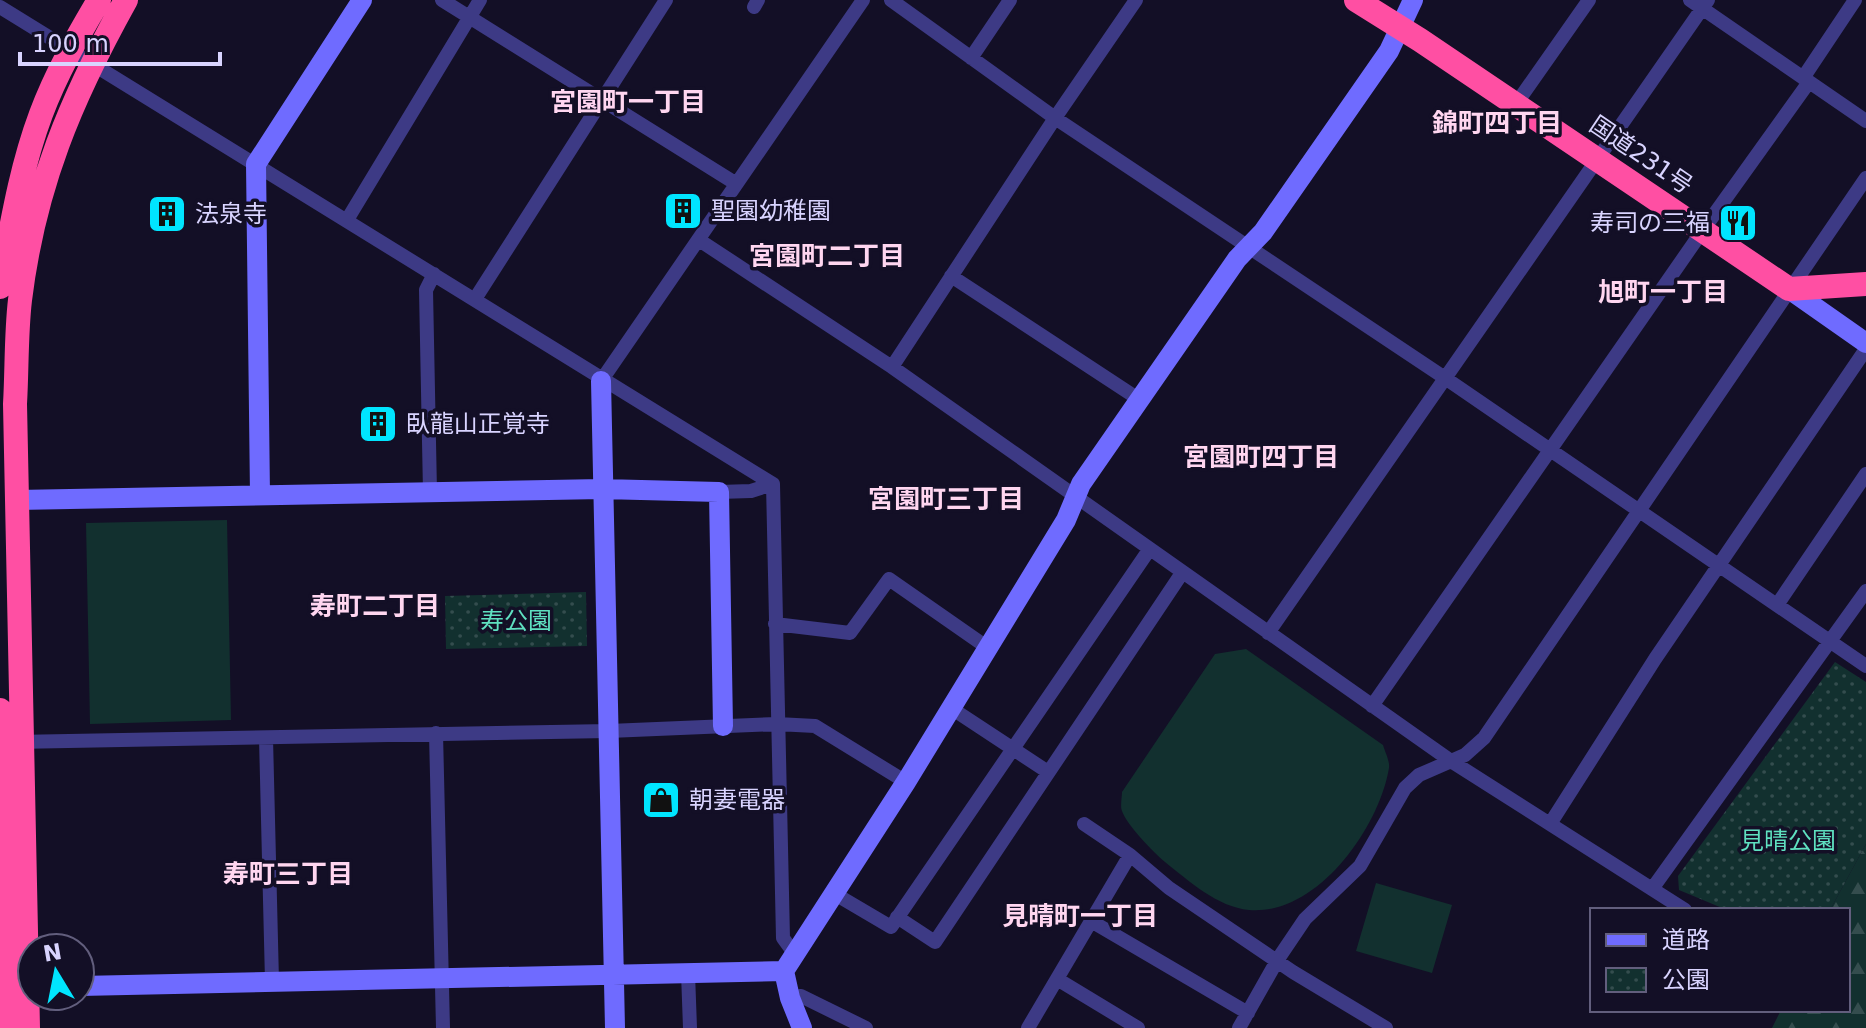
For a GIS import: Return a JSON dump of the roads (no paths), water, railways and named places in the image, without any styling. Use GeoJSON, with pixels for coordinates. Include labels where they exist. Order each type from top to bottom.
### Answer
{"type":"FeatureCollection","features":[{"type":"Feature","properties":{"kind":"highway"},"geometry":{"type":"LineString","coordinates":[[0,287],[20,184],[41,114],[70,50],[99,0]]}},
{"type":"Feature","properties":{"kind":"highway"},"geometry":{"type":"LineString","coordinates":[[6,1028],[16,983],[7,742],[8,500],[20,301],[41,187],[91,63],[126,0]]}},
{"type":"Feature","properties":{"kind":"highway","name":"国道231号"},"geometry":{"type":"LineString","coordinates":[[1356,0],[1789,289]]}},
{"type":"Feature","properties":{"kind":"highway"},"geometry":{"type":"LineString","coordinates":[[1789,289],[1866,284]]}},
{"type":"Feature","properties":{"kind":"highway"},"geometry":{"type":"LineString","coordinates":[[0,710],[7,742]]}},
{"type":"Feature","properties":{"kind":"street"},"geometry":{"type":"LineString","coordinates":[[260,495],[256,164],[362,0]]}},
{"type":"Feature","properties":{"kind":"street"},"geometry":{"type":"LineString","coordinates":[[442,0],[735,183]]}},
{"type":"Feature","properties":{"kind":"street"},"geometry":{"type":"LineString","coordinates":[[347,220],[480,0]]}},
{"type":"Feature","properties":{"kind":"street"},"geometry":{"type":"LineString","coordinates":[[475,299],[666,0]]}},
{"type":"Feature","properties":{"kind":"street"},"geometry":{"type":"LineString","coordinates":[[615,1028],[601,381],[863,0]]}},
{"type":"Feature","properties":{"kind":"street"},"geometry":{"type":"LineString","coordinates":[[891,0],[1055,118],[1552,450],[1866,666]]}},
{"type":"Feature","properties":{"kind":"street"},"geometry":{"type":"LineString","coordinates":[[971,58],[1010,0]]}},
{"type":"Feature","properties":{"kind":"street"},"geometry":{"type":"LineString","coordinates":[[892,367],[1136,0]]}},
{"type":"Feature","properties":{"kind":"street"},"geometry":{"type":"LineString","coordinates":[[790,964],[906,782],[1066,520],[1081,484],[1237,259],[1263,232],[1389,51],[1413,0]]}},
{"type":"Feature","properties":{"kind":"street"},"geometry":{"type":"LineString","coordinates":[[1516,104],[1589,0]]}},
{"type":"Feature","properties":{"kind":"street"},"geometry":{"type":"LineString","coordinates":[[1372,706],[1806,80],[1855,0]]}},
{"type":"Feature","properties":{"kind":"street"},"geometry":{"type":"LineString","coordinates":[[1268,633],[1597,159],[1700,3],[1866,121]]}},
{"type":"Feature","properties":{"kind":"street"},"geometry":{"type":"LineString","coordinates":[[0,7],[475,299],[601,381],[773,484]]}},
{"type":"Feature","properties":{"kind":"street"},"geometry":{"type":"LineString","coordinates":[[1239,1028],[1305,919],[1360,866],[1405,788],[1419,775],[1465,755],[1484,738],[1866,178]]}},
{"type":"Feature","properties":{"kind":"street"},"geometry":{"type":"LineString","coordinates":[[699,240],[892,367],[1075,499],[1451,761],[1682,908]]}},
{"type":"Feature","properties":{"kind":"street"},"geometry":{"type":"LineString","coordinates":[[430,492],[426,290],[434,274]]}},
{"type":"Feature","properties":{"kind":"street"},"geometry":{"type":"LineString","coordinates":[[951,276],[1140,400]]}},
{"type":"Feature","properties":{"kind":"street"},"geometry":{"type":"LineString","coordinates":[[1550,824],[1718,564],[1866,346],[1789,289]]}},
{"type":"Feature","properties":{"kind":"street"},"geometry":{"type":"LineString","coordinates":[[1777,605],[1866,474]]}},
{"type":"Feature","properties":{"kind":"street"},"geometry":{"type":"LineString","coordinates":[[8,500],[602,489],[719,492],[751,491],[773,484]]}},
{"type":"Feature","properties":{"kind":"street"},"geometry":{"type":"LineString","coordinates":[[773,484],[783,938],[790,964],[790,998],[802,1028]]}},
{"type":"Feature","properties":{"kind":"street"},"geometry":{"type":"LineString","coordinates":[[719,492],[723,726]]}},
{"type":"Feature","properties":{"kind":"street"},"geometry":{"type":"LineString","coordinates":[[835,894],[891,927],[1149,550]]}},
{"type":"Feature","properties":{"kind":"street"},"geometry":{"type":"LineString","coordinates":[[897,917],[935,942],[1182,573]]}},
{"type":"Feature","properties":{"kind":"street"},"geometry":{"type":"LineString","coordinates":[[775,624],[850,633],[889,579],[988,648]]}},
{"type":"Feature","properties":{"kind":"street"},"geometry":{"type":"LineString","coordinates":[[1652,889],[1866,591]]}},
{"type":"Feature","properties":{"kind":"street"},"geometry":{"type":"LineString","coordinates":[[951,708],[1048,772]]}},
{"type":"Feature","properties":{"kind":"street"},"geometry":{"type":"LineString","coordinates":[[7,742],[609,731],[777,724],[815,726],[906,782]]}},
{"type":"Feature","properties":{"kind":"street"},"geometry":{"type":"LineString","coordinates":[[436,733],[443,1028]]}},
{"type":"Feature","properties":{"kind":"street"},"geometry":{"type":"LineString","coordinates":[[266,738],[272,981]]}},
{"type":"Feature","properties":{"kind":"street"},"geometry":{"type":"LineString","coordinates":[[1084,824],[1130,855],[1169,888],[1293,972],[1386,1028]]}},
{"type":"Feature","properties":{"kind":"street"},"geometry":{"type":"LineString","coordinates":[[1028,1028],[1130,855]]}},
{"type":"Feature","properties":{"kind":"street"},"geometry":{"type":"LineString","coordinates":[[1091,921],[1248,1013]]}},
{"type":"Feature","properties":{"kind":"street"},"geometry":{"type":"LineString","coordinates":[[96,986],[688,973],[790,964]]}},
{"type":"Feature","properties":{"kind":"street"},"geometry":{"type":"LineString","coordinates":[[688,973],[690,1028]]}},
{"type":"Feature","properties":{"kind":"street"},"geometry":{"type":"LineString","coordinates":[[1057,979],[1138,1028]]}},
{"type":"Feature","properties":{"kind":"street"},"geometry":{"type":"LineString","coordinates":[[790,998],[801,996],[866,1028]]}},
{"type":"Feature","properties":{"kind":"place","name":"聖園幼稚園"},"geometry":{"type":"Point","coordinates":[683,211]}},
{"type":"Feature","properties":{"kind":"place","name":"法泉寺"},"geometry":{"type":"Point","coordinates":[167,214]}},
{"type":"Feature","properties":{"kind":"place","name":"寿司の三福"},"geometry":{"type":"Point","coordinates":[1738,223]}},
{"type":"Feature","properties":{"kind":"place","name":"臥龍山正覚寺"},"geometry":{"type":"Point","coordinates":[378,424]}},
{"type":"Feature","properties":{"kind":"place","name":"朝妻電器"},"geometry":{"type":"Point","coordinates":[661,800]}},
{"type":"Feature","properties":{"kind":"district","name":"宮園町一丁目"},"geometry":{"type":"Point","coordinates":[628,102]}},
{"type":"Feature","properties":{"kind":"district","name":"錦町四丁目"},"geometry":{"type":"Point","coordinates":[1497,123]}},
{"type":"Feature","properties":{"kind":"district","name":"宮園町二丁目"},"geometry":{"type":"Point","coordinates":[827,256]}},
{"type":"Feature","properties":{"kind":"district","name":"旭町一丁目"},"geometry":{"type":"Point","coordinates":[1663,292]}},
{"type":"Feature","properties":{"kind":"district","name":"宮園町四丁目"},"geometry":{"type":"Point","coordinates":[1261,457]}},
{"type":"Feature","properties":{"kind":"district","name":"宮園町三丁目"},"geometry":{"type":"Point","coordinates":[946,499]}},
{"type":"Feature","properties":{"kind":"district","name":"寿町二丁目"},"geometry":{"type":"Point","coordinates":[375,606]}},
{"type":"Feature","properties":{"kind":"district","name":"寿町三丁目"},"geometry":{"type":"Point","coordinates":[288,874]}},
{"type":"Feature","properties":{"kind":"district","name":"見晴町一丁目"},"geometry":{"type":"Point","coordinates":[1080,916]}},
{"type":"Feature","properties":{"kind":"park label","name":"寿公園"},"geometry":{"type":"Point","coordinates":[516,621]}},
{"type":"Feature","properties":{"kind":"park label","name":"見晴公園"},"geometry":{"type":"Point","coordinates":[1788,841]}}]}
